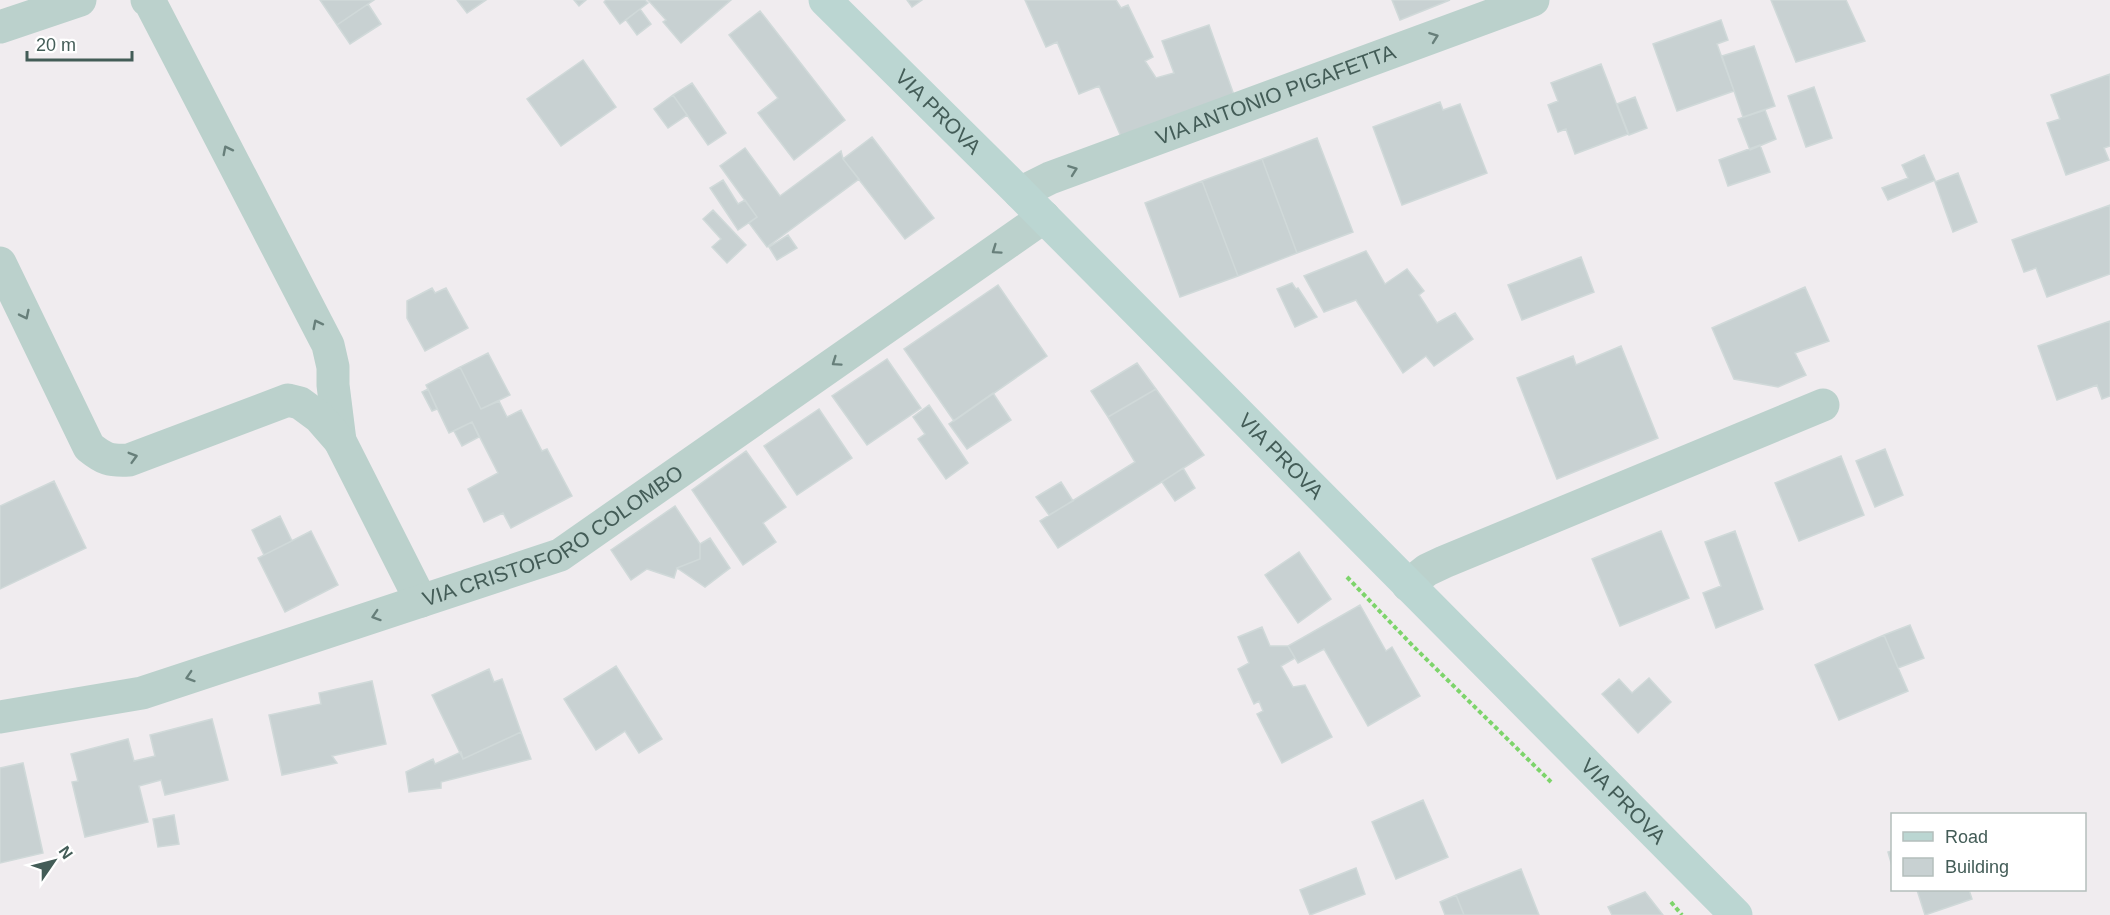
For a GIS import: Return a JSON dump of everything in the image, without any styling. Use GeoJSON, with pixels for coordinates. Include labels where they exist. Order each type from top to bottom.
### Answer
{"type":"FeatureCollection","features":[{"type":"Feature","properties":{"kind":"main road","name":"VIA PROVA"},"geometry":{"type":"LineString","coordinates":[[825,0],[1020,193],[1736,915]]}},
{"type":"Feature","properties":{"kind":"street"},"geometry":{"type":"LineString","coordinates":[[0,27],[80,0]]}},
{"type":"Feature","properties":{"kind":"street"},"geometry":{"type":"LineString","coordinates":[[147,0],[328,345],[333,367],[340,441]]}},
{"type":"Feature","properties":{"kind":"street","name":"VIA ANTONIO PIGAFETTA"},"geometry":{"type":"LineString","coordinates":[[1020,193],[1050,178],[1533,0]]}},
{"type":"Feature","properties":{"kind":"street","name":"VIA CRISTOFORO COLOMBO"},"geometry":{"type":"LineString","coordinates":[[0,717],[142,693],[560,555],[1044,218]]}},
{"type":"Feature","properties":{"kind":"street"},"geometry":{"type":"LineString","coordinates":[[0,263],[89,447],[103,458],[129,460],[288,400],[319,382],[333,367]]}},
{"type":"Feature","properties":{"kind":"street"},"geometry":{"type":"LineString","coordinates":[[288,400],[300,403],[319,417],[340,441],[421,601]]}},
{"type":"Feature","properties":{"kind":"street"},"geometry":{"type":"LineString","coordinates":[[1408,585],[1427,570],[1444,562],[1823,405]]}},
{"type":"Feature","properties":{"kind":"building"},"geometry":{"type":"Polygon","coordinates":[[[320,0],[374,0],[337,25],[320,0]]]}},
{"type":"Feature","properties":{"kind":"building"},"geometry":{"type":"Polygon","coordinates":[[[457,0],[486,0],[467,13],[457,0]]]}},
{"type":"Feature","properties":{"kind":"building"},"geometry":{"type":"Polygon","coordinates":[[[574,0],[586,0],[579,6],[574,0]]]}},
{"type":"Feature","properties":{"kind":"building"},"geometry":{"type":"Polygon","coordinates":[[[606,0],[645,0],[648,3],[620,24],[604,2],[606,0]]]}},
{"type":"Feature","properties":{"kind":"building"},"geometry":{"type":"Polygon","coordinates":[[[648,0],[731,0],[681,43],[663,22],[666,20],[648,0]]]}},
{"type":"Feature","properties":{"kind":"building"},"geometry":{"type":"Polygon","coordinates":[[[907,0],[922,0],[912,7],[907,0]]]}},
{"type":"Feature","properties":{"kind":"building"},"geometry":{"type":"Polygon","coordinates":[[[1025,0],[1116,0],[1121,8],[1128,5],[1153,57],[1145,61],[1156,78],[1174,73],[1162,41],[1209,25],[1234,95],[1122,139],[1099,86],[1079,94],[1057,42],[1046,47],[1025,0]]]}},
{"type":"Feature","properties":{"kind":"building"},"geometry":{"type":"Polygon","coordinates":[[[1392,0],[1450,0],[1400,20],[1392,0]]]}},
{"type":"Feature","properties":{"kind":"building"},"geometry":{"type":"Polygon","coordinates":[[[1771,0],[1846,0],[1865,41],[1796,62],[1771,0]]]}},
{"type":"Feature","properties":{"kind":"building"},"geometry":{"type":"Polygon","coordinates":[[[368,4],[381,24],[350,44],[337,25],[368,4]]]}},
{"type":"Feature","properties":{"kind":"building"},"geometry":{"type":"Polygon","coordinates":[[[640,9],[651,24],[637,35],[626,20],[640,9]]]}},
{"type":"Feature","properties":{"kind":"building"},"geometry":{"type":"Polygon","coordinates":[[[760,11],[845,120],[794,160],[758,113],[778,98],[729,35],[760,11]]]}},
{"type":"Feature","properties":{"kind":"building"},"geometry":{"type":"Polygon","coordinates":[[[1721,20],[1728,40],[1717,44],[1734,91],[1677,111],[1653,44],[1721,20]]]}},
{"type":"Feature","properties":{"kind":"building"},"geometry":{"type":"Polygon","coordinates":[[[1754,46],[1775,106],[1743,117],[1722,56],[1754,46]]]}},
{"type":"Feature","properties":{"kind":"building"},"geometry":{"type":"Polygon","coordinates":[[[583,60],[616,107],[561,146],[527,99],[583,60]]]}},
{"type":"Feature","properties":{"kind":"building"},"geometry":{"type":"Polygon","coordinates":[[[1601,64],[1628,134],[1575,154],[1566,129],[1558,132],[1548,105],[1558,101],[1551,83],[1601,64]]]}},
{"type":"Feature","properties":{"kind":"building"},"geometry":{"type":"Polygon","coordinates":[[[2110,74],[2110,146],[2104,148],[2109,160],[2066,175],[2047,123],[2060,119],[2051,95],[2110,74]]]}},
{"type":"Feature","properties":{"kind":"building"},"geometry":{"type":"Polygon","coordinates":[[[692,83],[726,133],[708,145],[673,95],[692,83]]]}},
{"type":"Feature","properties":{"kind":"building"},"geometry":{"type":"Polygon","coordinates":[[[1814,87],[1832,138],[1806,147],[1788,96],[1814,87]]]}},
{"type":"Feature","properties":{"kind":"building"},"geometry":{"type":"Polygon","coordinates":[[[673,95],[687,115],[668,128],[654,109],[673,95]]]}},
{"type":"Feature","properties":{"kind":"building"},"geometry":{"type":"Polygon","coordinates":[[[1635,97],[1647,128],[1629,135],[1617,104],[1635,97]]]}},
{"type":"Feature","properties":{"kind":"building"},"geometry":{"type":"Polygon","coordinates":[[[1440,102],[1443,110],[1460,104],[1487,173],[1402,205],[1373,127],[1440,102]]]}},
{"type":"Feature","properties":{"kind":"building"},"geometry":{"type":"Polygon","coordinates":[[[1765,110],[1776,139],[1750,150],[1738,119],[1765,110]]]}},
{"type":"Feature","properties":{"kind":"building"},"geometry":{"type":"Polygon","coordinates":[[[872,137],[934,218],[905,239],[843,159],[872,137]]]}},
{"type":"Feature","properties":{"kind":"building"},"geometry":{"type":"Polygon","coordinates":[[[1317,138],[1353,232],[1297,253],[1262,159],[1317,138]]]}},
{"type":"Feature","properties":{"kind":"building"},"geometry":{"type":"Polygon","coordinates":[[[1760,145],[1770,172],[1728,186],[1719,160],[1760,145]]]}},
{"type":"Feature","properties":{"kind":"building"},"geometry":{"type":"Polygon","coordinates":[[[745,148],[780,196],[841,151],[843,159],[859,179],[767,247],[749,223],[757,217],[720,166],[745,148]]]}},
{"type":"Feature","properties":{"kind":"building"},"geometry":{"type":"Polygon","coordinates":[[[1924,155],[1935,180],[1888,200],[1882,188],[1908,178],[1902,165],[1924,155]]]}},
{"type":"Feature","properties":{"kind":"building"},"geometry":{"type":"Polygon","coordinates":[[[1262,159],[1297,253],[1238,276],[1202,181],[1262,159]]]}},
{"type":"Feature","properties":{"kind":"building"},"geometry":{"type":"Polygon","coordinates":[[[1958,173],[1977,222],[1953,232],[1935,182],[1958,173]]]}},
{"type":"Feature","properties":{"kind":"building"},"geometry":{"type":"Polygon","coordinates":[[[723,180],[738,204],[745,200],[757,217],[738,230],[710,188],[723,180]]]}},
{"type":"Feature","properties":{"kind":"building"},"geometry":{"type":"Polygon","coordinates":[[[1202,181],[1238,276],[1180,297],[1145,203],[1202,181]]]}},
{"type":"Feature","properties":{"kind":"building"},"geometry":{"type":"Polygon","coordinates":[[[2110,205],[2110,274],[2047,297],[2036,268],[2024,272],[2012,240],[2110,205]]]}},
{"type":"Feature","properties":{"kind":"building"},"geometry":{"type":"Polygon","coordinates":[[[713,210],[746,245],[727,263],[712,247],[721,239],[703,219],[713,210]]]}},
{"type":"Feature","properties":{"kind":"building"},"geometry":{"type":"Polygon","coordinates":[[[788,235],[797,248],[777,260],[769,247],[788,235]]]}},
{"type":"Feature","properties":{"kind":"building"},"geometry":{"type":"Polygon","coordinates":[[[1366,251],[1385,284],[1407,269],[1424,291],[1419,295],[1437,323],[1455,313],[1473,339],[1434,366],[1426,356],[1403,373],[1356,300],[1324,312],[1304,276],[1366,251]]]}},
{"type":"Feature","properties":{"kind":"building"},"geometry":{"type":"Polygon","coordinates":[[[1581,257],[1594,292],[1522,320],[1508,285],[1581,257]]]}},
{"type":"Feature","properties":{"kind":"building"},"geometry":{"type":"Polygon","coordinates":[[[1292,283],[1296,289],[1298,288],[1317,317],[1295,327],[1277,289],[1292,283]]]}},
{"type":"Feature","properties":{"kind":"building"},"geometry":{"type":"Polygon","coordinates":[[[998,285],[1047,356],[954,421],[904,349],[998,285]]]}},
{"type":"Feature","properties":{"kind":"building"},"geometry":{"type":"Polygon","coordinates":[[[1805,287],[1829,341],[1795,353],[1806,375],[1778,387],[1734,379],[1712,328],[1805,287]]]}},
{"type":"Feature","properties":{"kind":"building"},"geometry":{"type":"Polygon","coordinates":[[[432,288],[435,293],[446,288],[468,328],[425,351],[407,318],[407,301],[432,288]]]}},
{"type":"Feature","properties":{"kind":"building"},"geometry":{"type":"Polygon","coordinates":[[[2110,321],[2110,396],[2102,399],[2097,385],[2057,400],[2038,346],[2110,321]]]}},
{"type":"Feature","properties":{"kind":"building"},"geometry":{"type":"Polygon","coordinates":[[[1621,346],[1658,438],[1557,479],[1517,378],[1573,356],[1576,365],[1621,346]]]}},
{"type":"Feature","properties":{"kind":"building"},"geometry":{"type":"Polygon","coordinates":[[[488,353],[510,395],[481,409],[460,367],[488,353]]]}},
{"type":"Feature","properties":{"kind":"building"},"geometry":{"type":"Polygon","coordinates":[[[887,359],[921,408],[867,445],[832,396],[887,359]]]}},
{"type":"Feature","properties":{"kind":"building"},"geometry":{"type":"Polygon","coordinates":[[[1137,363],[1156,389],[1108,417],[1091,391],[1137,363]]]}},
{"type":"Feature","properties":{"kind":"building"},"geometry":{"type":"Polygon","coordinates":[[[460,367],[481,409],[499,401],[507,417],[521,410],[542,451],[547,449],[572,496],[511,528],[503,513],[484,522],[468,489],[498,473],[472,422],[449,433],[426,385],[460,367]]]}},
{"type":"Feature","properties":{"kind":"building"},"geometry":{"type":"Polygon","coordinates":[[[428,389],[437,409],[432,411],[422,392],[428,389]]]}},
{"type":"Feature","properties":{"kind":"building"},"geometry":{"type":"Polygon","coordinates":[[[1156,389],[1204,455],[1058,548],[1040,521],[1135,462],[1108,417],[1156,389]]]}},
{"type":"Feature","properties":{"kind":"building"},"geometry":{"type":"Polygon","coordinates":[[[993,393],[1011,420],[967,449],[949,424],[993,393]]]}},
{"type":"Feature","properties":{"kind":"building"},"geometry":{"type":"Polygon","coordinates":[[[929,405],[968,463],[946,479],[918,439],[925,434],[913,417],[929,405]]]}},
{"type":"Feature","properties":{"kind":"building"},"geometry":{"type":"Polygon","coordinates":[[[819,409],[852,458],[797,495],[764,446],[819,409]]]}},
{"type":"Feature","properties":{"kind":"building"},"geometry":{"type":"Polygon","coordinates":[[[472,422],[479,437],[462,446],[454,431],[472,422]]]}},
{"type":"Feature","properties":{"kind":"building"},"geometry":{"type":"Polygon","coordinates":[[[1885,449],[1903,495],[1875,507],[1856,461],[1885,449]]]}},
{"type":"Feature","properties":{"kind":"building"},"geometry":{"type":"Polygon","coordinates":[[[746,451],[786,507],[763,523],[776,542],[743,565],[692,490],[746,451]]]}},
{"type":"Feature","properties":{"kind":"building"},"geometry":{"type":"Polygon","coordinates":[[[1841,456],[1864,515],[1799,541],[1775,483],[1841,456]]]}},
{"type":"Feature","properties":{"kind":"building"},"geometry":{"type":"Polygon","coordinates":[[[1183,468],[1195,488],[1175,501],[1162,482],[1183,468]]]}},
{"type":"Feature","properties":{"kind":"building"},"geometry":{"type":"Polygon","coordinates":[[[54,481],[86,548],[0,589],[0,506],[54,481]]]}},
{"type":"Feature","properties":{"kind":"building"},"geometry":{"type":"Polygon","coordinates":[[[1061,482],[1073,501],[1049,515],[1036,497],[1061,482]]]}},
{"type":"Feature","properties":{"kind":"building"},"geometry":{"type":"Polygon","coordinates":[[[675,506],[700,544],[700,559],[677,568],[674,578],[647,569],[631,580],[611,550],[675,506]]]}},
{"type":"Feature","properties":{"kind":"building"},"geometry":{"type":"Polygon","coordinates":[[[280,516],[292,541],[264,555],[252,530],[280,516]]]}},
{"type":"Feature","properties":{"kind":"building"},"geometry":{"type":"Polygon","coordinates":[[[311,531],[338,585],[285,612],[258,558],[311,531]]]}},
{"type":"Feature","properties":{"kind":"building"},"geometry":{"type":"Polygon","coordinates":[[[1661,531],[1689,598],[1620,626],[1592,559],[1661,531]]]}},
{"type":"Feature","properties":{"kind":"building"},"geometry":{"type":"Polygon","coordinates":[[[1735,531],[1763,609],[1716,628],[1703,593],[1721,586],[1705,542],[1735,531]]]}},
{"type":"Feature","properties":{"kind":"building"},"geometry":{"type":"Polygon","coordinates":[[[710,538],[730,568],[705,587],[677,568],[700,559],[700,544],[710,538]]]}},
{"type":"Feature","properties":{"kind":"building"},"geometry":{"type":"Polygon","coordinates":[[[1299,552],[1331,599],[1298,623],[1265,575],[1299,552]]]}},
{"type":"Feature","properties":{"kind":"building"},"geometry":{"type":"Polygon","coordinates":[[[1360,605],[1386,651],[1392,647],[1420,696],[1368,726],[1324,649],[1298,663],[1288,646],[1360,605]]]}},
{"type":"Feature","properties":{"kind":"building"},"geometry":{"type":"Polygon","coordinates":[[[1910,625],[1924,658],[1898,668],[1884,635],[1910,625]]]}},
{"type":"Feature","properties":{"kind":"building"},"geometry":{"type":"Polygon","coordinates":[[[1262,627],[1270,646],[1288,646],[1295,658],[1281,666],[1293,687],[1305,685],[1332,737],[1282,763],[1257,714],[1263,711],[1259,701],[1254,704],[1238,669],[1249,663],[1238,637],[1262,627]]]}},
{"type":"Feature","properties":{"kind":"building"},"geometry":{"type":"Polygon","coordinates":[[[1884,635],[1908,691],[1839,720],[1815,665],[1884,635]]]}},
{"type":"Feature","properties":{"kind":"building"},"geometry":{"type":"Polygon","coordinates":[[[616,666],[662,739],[639,753],[625,731],[596,750],[564,699],[616,666]]]}},
{"type":"Feature","properties":{"kind":"building"},"geometry":{"type":"Polygon","coordinates":[[[489,669],[494,682],[502,679],[521,732],[463,759],[432,695],[489,669]]]}},
{"type":"Feature","properties":{"kind":"building"},"geometry":{"type":"Polygon","coordinates":[[[1649,678],[1671,702],[1638,733],[1602,694],[1619,679],[1632,693],[1649,678]]]}},
{"type":"Feature","properties":{"kind":"building"},"geometry":{"type":"Polygon","coordinates":[[[372,681],[386,744],[332,756],[337,763],[282,775],[269,715],[321,704],[319,693],[372,681]]]}},
{"type":"Feature","properties":{"kind":"building"},"geometry":{"type":"Polygon","coordinates":[[[212,719],[228,780],[165,795],[161,780],[139,786],[148,822],[85,837],[72,782],[78,781],[71,754],[128,739],[134,761],[155,756],[150,735],[212,719]]]}},
{"type":"Feature","properties":{"kind":"building"},"geometry":{"type":"Polygon","coordinates":[[[521,732],[531,759],[441,782],[441,788],[409,792],[406,772],[433,759],[435,764],[461,752],[463,759],[521,732]]]}},
{"type":"Feature","properties":{"kind":"building"},"geometry":{"type":"Polygon","coordinates":[[[23,763],[43,853],[0,863],[0,768],[23,763]]]}},
{"type":"Feature","properties":{"kind":"building"},"geometry":{"type":"Polygon","coordinates":[[[1423,800],[1448,857],[1396,879],[1372,822],[1423,800]]]}},
{"type":"Feature","properties":{"kind":"building"},"geometry":{"type":"Polygon","coordinates":[[[174,815],[179,844],[158,847],[153,819],[174,815]]]}},
{"type":"Feature","properties":{"kind":"building"},"geometry":{"type":"Polygon","coordinates":[[[1356,868],[1365,894],[1310,915],[1300,890],[1356,868]]]}},
{"type":"Feature","properties":{"kind":"building"},"geometry":{"type":"Polygon","coordinates":[[[1521,869],[1539,915],[1464,915],[1456,895],[1521,869]]]}},
{"type":"Feature","properties":{"kind":"building"},"geometry":{"type":"Polygon","coordinates":[[[1917,891],[1969,891],[1972,899],[1925,915],[1917,891]]]}},
{"type":"Feature","properties":{"kind":"building"},"geometry":{"type":"Polygon","coordinates":[[[1645,892],[1663,915],[1612,915],[1608,907],[1645,892]]]}},
{"type":"Feature","properties":{"kind":"building"},"geometry":{"type":"Polygon","coordinates":[[[1456,895],[1464,915],[1445,915],[1440,902],[1456,895]]]}}]}
